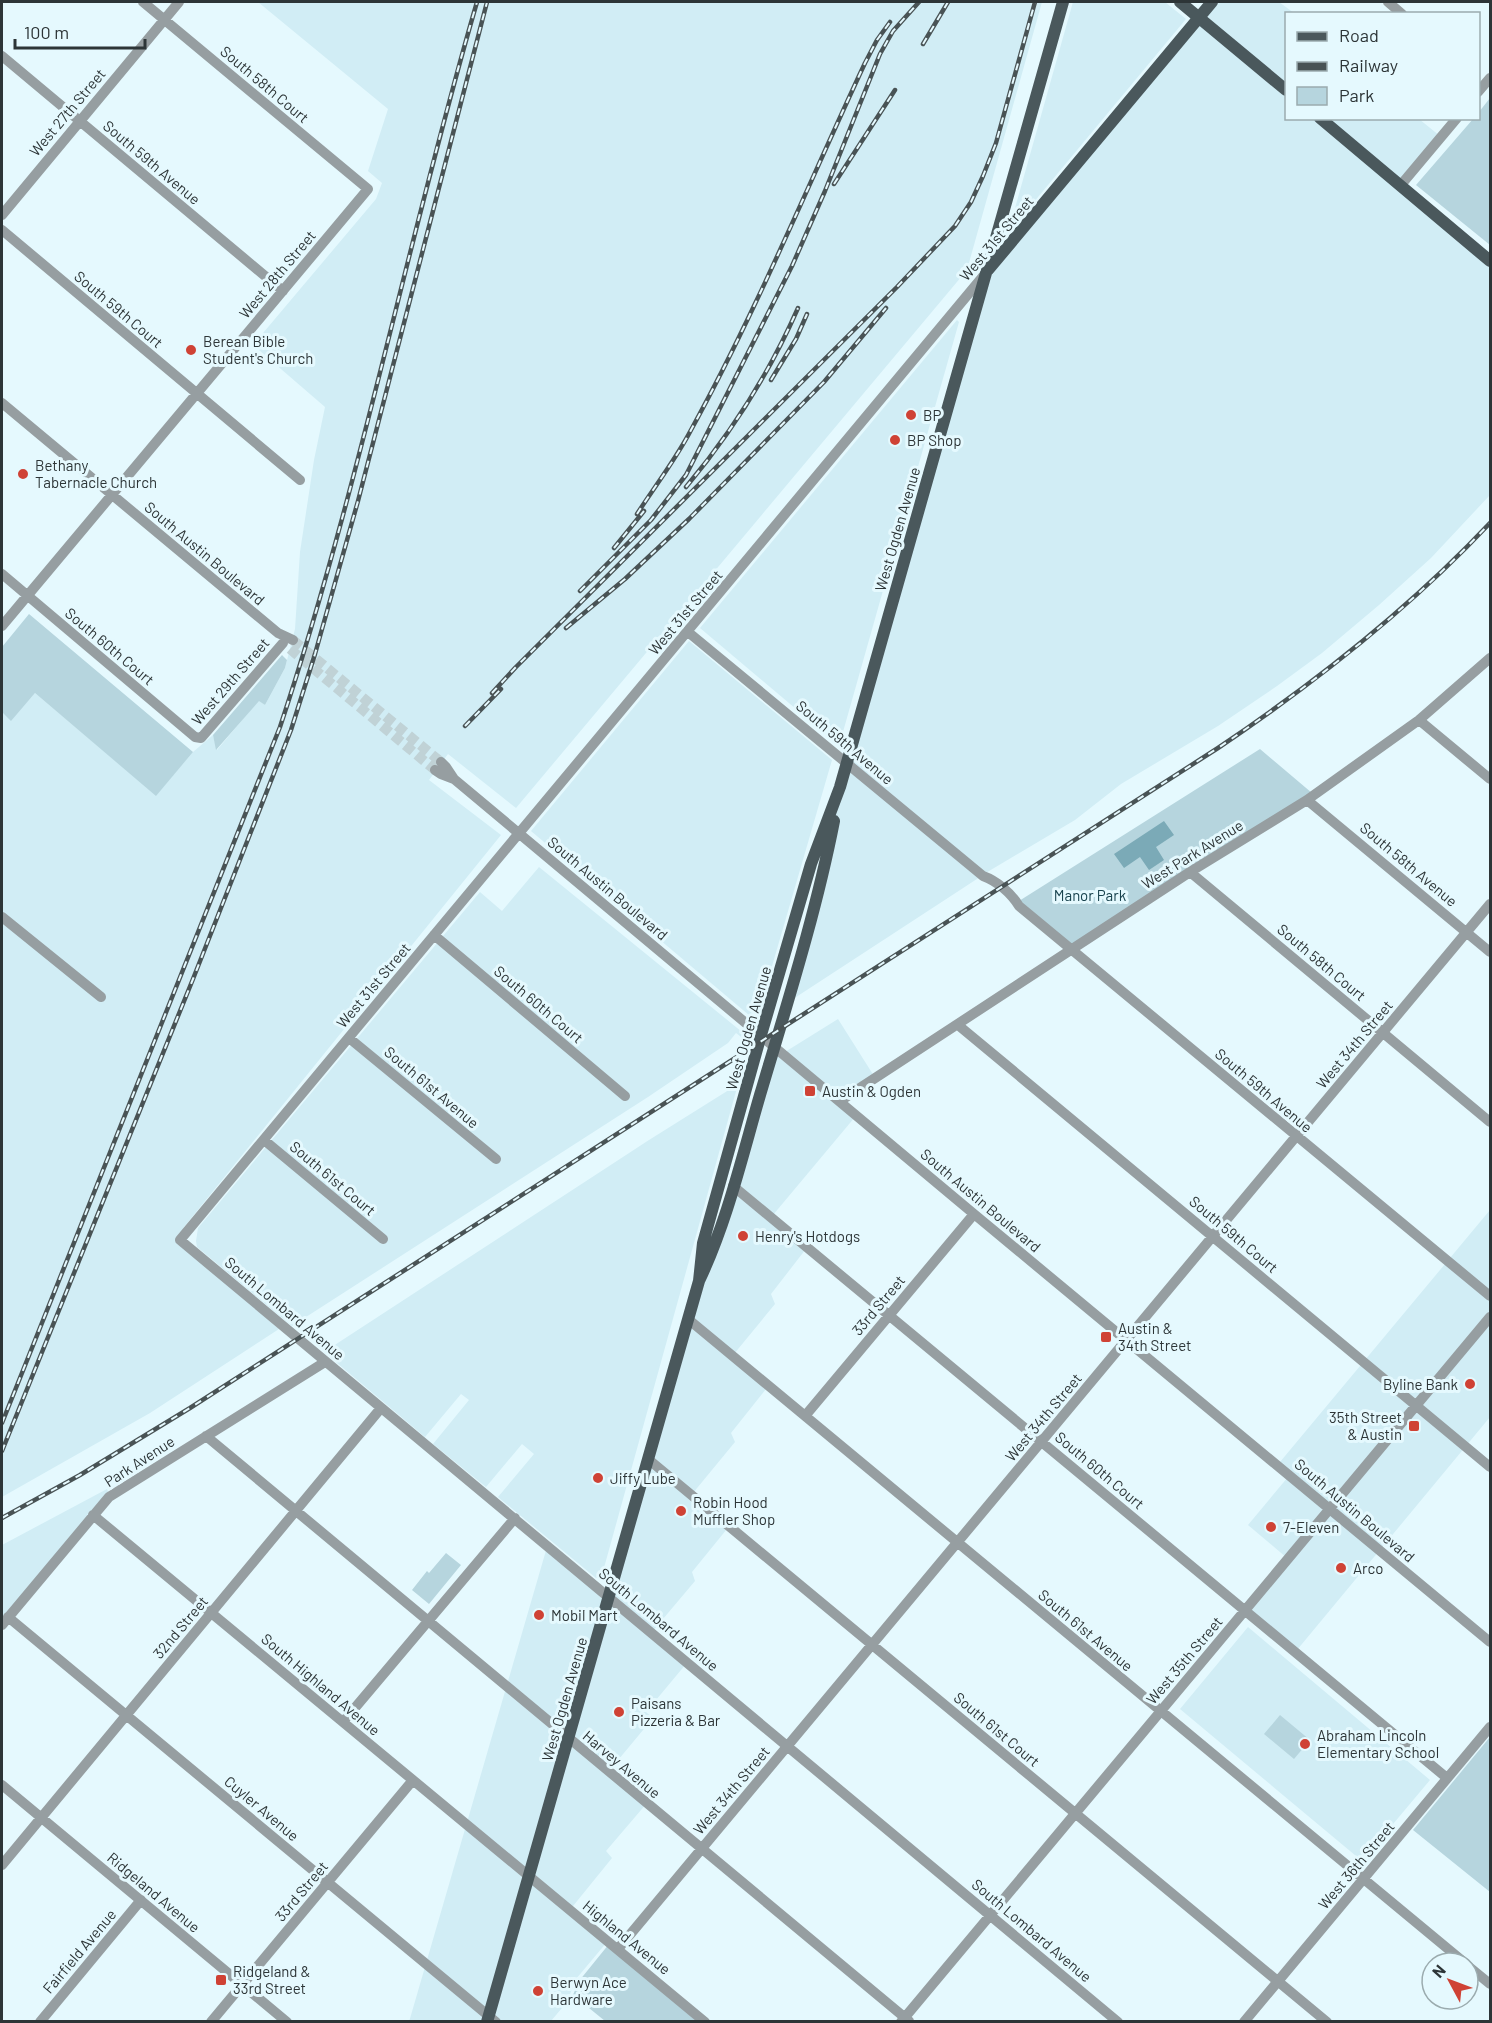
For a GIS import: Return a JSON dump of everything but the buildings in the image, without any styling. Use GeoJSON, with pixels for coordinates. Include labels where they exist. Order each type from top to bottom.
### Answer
{"type":"FeatureCollection","features":[{"type":"Feature","properties":{"kind":"main road","name":"West Ogden Avenue"},"geometry":{"type":"LineString","coordinates":[[699,1281],[703,1243],[761,1035],[811,864],[840,787],[1063,2]]}},
{"type":"Feature","properties":{"kind":"main road"},"geometry":{"type":"LineString","coordinates":[[1180,2],[1285,88]]}},
{"type":"Feature","properties":{"kind":"main road","name":"West 31st Street"},"geometry":{"type":"LineString","coordinates":[[986,274],[1212,2]]}},
{"type":"Feature","properties":{"kind":"main road"},"geometry":{"type":"LineString","coordinates":[[1322,120],[1491,261]]}},
{"type":"Feature","properties":{"kind":"main road","name":"West Ogden Avenue"},"geometry":{"type":"LineString","coordinates":[[490,2019],[567,1738],[699,1281],[714,1249],[774,1046],[825,864],[840,787]]}},
{"type":"Feature","properties":{"kind":"street","name":"South 58th Court"},"geometry":{"type":"LineString","coordinates":[[143,2],[368,189]]}},
{"type":"Feature","properties":{"kind":"street","name":"West 27th Street"},"geometry":{"type":"LineString","coordinates":[[2,215],[179,2]]}},
{"type":"Feature","properties":{"kind":"street"},"geometry":{"type":"LineString","coordinates":[[1388,2],[1400,12]]}},
{"type":"Feature","properties":{"kind":"street","name":"South 59th Avenue"},"geometry":{"type":"LineString","coordinates":[[2,56],[282,291]]}},
{"type":"Feature","properties":{"kind":"street"},"geometry":{"type":"LineString","coordinates":[[1400,186],[1455,120]]}},
{"type":"Feature","properties":{"kind":"street","name":"West 28th Street"},"geometry":{"type":"LineString","coordinates":[[2,626],[368,189]]}},
{"type":"Feature","properties":{"kind":"street","name":"South 59th Court"},"geometry":{"type":"LineString","coordinates":[[2,230],[300,480]]}},
{"type":"Feature","properties":{"kind":"street","name":"West 31st Street"},"geometry":{"type":"LineString","coordinates":[[180,1240],[986,274]]}},
{"type":"Feature","properties":{"kind":"street","name":"South Austin Boulevard"},"geometry":{"type":"LineString","coordinates":[[2,403],[286,641]]}},
{"type":"Feature","properties":{"kind":"street","name":"South 60th Court"},"geometry":{"type":"LineString","coordinates":[[2,574],[192,735],[201,738]]}},
{"type":"Feature","properties":{"kind":"street","name":"South 59th Avenue"},"geometry":{"type":"LineString","coordinates":[[688,632],[983,876],[987,884],[1009,903],[1019,906],[1491,1296]]}},
{"type":"Feature","properties":{"kind":"street","name":"West 29th Street"},"geometry":{"type":"LineString","coordinates":[[201,738],[286,641]]}},
{"type":"Feature","properties":{"kind":"street","name":"West Park Avenue"},"geometry":{"type":"LineString","coordinates":[[840,1101],[1190,872],[1307,800],[1419,720],[1491,658]]}},
{"type":"Feature","properties":{"kind":"street"},"geometry":{"type":"LineString","coordinates":[[1419,720],[1491,779]]}},
{"type":"Feature","properties":{"kind":"street","name":"South Austin Boulevard"},"geometry":{"type":"LineString","coordinates":[[438,766],[446,767],[454,779],[1491,1642]]}},
{"type":"Feature","properties":{"kind":"street","name":"South 58th Avenue"},"geometry":{"type":"LineString","coordinates":[[1307,800],[1491,952]]}},
{"type":"Feature","properties":{"kind":"street","name":"South 58th Court"},"geometry":{"type":"LineString","coordinates":[[1190,872],[1491,1122]]}},
{"type":"Feature","properties":{"kind":"street","name":"West 34th Street"},"geometry":{"type":"LineString","coordinates":[[618,1948],[1491,904]]}},
{"type":"Feature","properties":{"kind":"street"},"geometry":{"type":"LineString","coordinates":[[2,916],[101,997]]}},
{"type":"Feature","properties":{"kind":"street","name":"South 60th Court"},"geometry":{"type":"LineString","coordinates":[[434,935],[626,1096]]}},
{"type":"Feature","properties":{"kind":"street","name":"South 59th Court"},"geometry":{"type":"LineString","coordinates":[[958,1025],[1491,1467]]}},
{"type":"Feature","properties":{"kind":"street","name":"South 61st Avenue"},"geometry":{"type":"LineString","coordinates":[[350,1038],[496,1159]]}},
{"type":"Feature","properties":{"kind":"street","name":"South 61st Court"},"geometry":{"type":"LineString","coordinates":[[264,1140],[383,1239]]}},
{"type":"Feature","properties":{"kind":"street","name":"South 60th Court"},"geometry":{"type":"LineString","coordinates":[[733,1185],[1448,1778]]}},
{"type":"Feature","properties":{"kind":"street","name":"33rd Street"},"geometry":{"type":"LineString","coordinates":[[805,1416],[974,1214]]}},
{"type":"Feature","properties":{"kind":"street","name":"South Lombard Avenue"},"geometry":{"type":"LineString","coordinates":[[180,1240],[1118,2022]]}},
{"type":"Feature","properties":{"kind":"street","name":"West 35th Street"},"geometry":{"type":"LineString","coordinates":[[905,2020],[1491,1317]]}},
{"type":"Feature","properties":{"kind":"street","name":"South 61st Avenue"},"geometry":{"type":"LineString","coordinates":[[688,1319],[1450,1951]]}},
{"type":"Feature","properties":{"kind":"street","name":"Park Avenue"},"geometry":{"type":"LineString","coordinates":[[5,1621],[109,1497],[325,1362]]}},
{"type":"Feature","properties":{"kind":"street","name":"32nd Street"},"geometry":{"type":"LineString","coordinates":[[2,1865],[381,1408]]}},
{"type":"Feature","properties":{"kind":"street","name":"Harvey Avenue"},"geometry":{"type":"LineString","coordinates":[[206,1436],[905,2020]]}},
{"type":"Feature","properties":{"kind":"street","name":"South 61st Court"},"geometry":{"type":"LineString","coordinates":[[648,1459],[1327,2022]]}},
{"type":"Feature","properties":{"kind":"street","name":"South Highland Avenue"},"geometry":{"type":"LineString","coordinates":[[93,1515],[529,1876]]}},
{"type":"Feature","properties":{"kind":"street"},"geometry":{"type":"LineString","coordinates":[[343,1722],[515,1518]]}},
{"type":"Feature","properties":{"kind":"street","name":"Cuyler Avenue"},"geometry":{"type":"LineString","coordinates":[[5,1621],[126,1714],[490,2019]]}},
{"type":"Feature","properties":{"kind":"street","name":"West 36th Street"},"geometry":{"type":"LineString","coordinates":[[1244,2022],[1491,1727]]}},
{"type":"Feature","properties":{"kind":"street","name":"33rd Street"},"geometry":{"type":"LineString","coordinates":[[211,2022],[413,1780]]}},
{"type":"Feature","properties":{"kind":"street","name":"Ridgeland Avenue"},"geometry":{"type":"LineString","coordinates":[[2,1785],[287,2022]]}},
{"type":"Feature","properties":{"kind":"street","name":"Highland Avenue"},"geometry":{"type":"LineString","coordinates":[[529,1876],[705,2022]]}},
{"type":"Feature","properties":{"kind":"street","name":"Fairfield Avenue"},"geometry":{"type":"LineString","coordinates":[[40,2022],[141,1900]]}},
{"type":"Feature","properties":{"kind":"shaded area"},"geometry":{"type":"Polygon","coordinates":[[[258,2],[1042,2],[967,270],[516,808],[448,754],[429,780],[501,835],[184,1227],[179,1242],[279,1329],[150,1413],[2,1497],[2,712],[11,720],[35,693],[156,795],[193,752],[213,735],[217,750],[259,700],[265,705],[285,668],[295,629],[300,552],[314,460],[325,407],[253,345],[376,199],[382,183],[368,171],[388,109],[258,2]]]}},
{"type":"Feature","properties":{"kind":"shaded area"},"geometry":{"type":"Polygon","coordinates":[[[1073,2],[1165,2],[1186,19],[1008,233],[1073,2]]]}},
{"type":"Feature","properties":{"kind":"shaded area"},"geometry":{"type":"Polygon","coordinates":[[[1214,2],[1279,2],[1293,12],[1285,12],[1285,120],[1420,120],[1440,136],[1398,187],[1490,264],[1490,495],[1431,558],[1322,653],[1218,726],[1121,784],[1075,820],[984,874],[849,762],[987,274],[1214,2]]]}},
{"type":"Feature","properties":{"kind":"shaded area"},"geometry":{"type":"Polygon","coordinates":[[[957,320],[959,322],[841,739],[835,740],[700,628],[957,320]]]}},
{"type":"Feature","properties":{"kind":"shaded area"},"geometry":{"type":"Polygon","coordinates":[[[689,641],[832,760],[756,1021],[531,831],[689,641]]]}},
{"type":"Feature","properties":{"kind":"shaded area"},"geometry":{"type":"Polygon","coordinates":[[[846,766],[980,877],[790,1001],[846,766]]]}},
{"type":"Feature","properties":{"kind":"shaded area"},"geometry":{"type":"Polygon","coordinates":[[[1164,821],[1174,835],[1156,847],[1164,860],[1149,870],[1140,857],[1124,868],[1114,854],[1164,821]]]}},
{"type":"Feature","properties":{"kind":"shaded area"},"geometry":{"type":"Polygon","coordinates":[[[539,867],[747,1036],[750,1043],[742,1048],[745,1040],[736,1033],[728,1043],[648,1097],[292,1326],[197,1247],[198,1228],[480,892],[502,911],[539,867]]]}},
{"type":"Feature","properties":{"kind":"shaded area"},"geometry":{"type":"Polygon","coordinates":[[[838,1019],[874,1076],[839,1098],[785,1052],[838,1019]]]}},
{"type":"Feature","properties":{"kind":"shaded area"},"geometry":{"type":"Polygon","coordinates":[[[775,1050],[855,1117],[773,1215],[809,1245],[771,1294],[775,1304],[734,1354],[770,1384],[731,1433],[735,1442],[693,1493],[731,1524],[692,1572],[695,1581],[652,1632],[612,1596],[691,1316],[775,1050]]]}},
{"type":"Feature","properties":{"kind":"shaded area"},"geometry":{"type":"Polygon","coordinates":[[[743,1066],[602,1575],[596,1578],[498,1497],[534,1454],[522,1444],[486,1487],[433,1444],[469,1400],[461,1394],[425,1437],[324,1352],[732,1088],[735,1072],[743,1066]]]}},
{"type":"Feature","properties":{"kind":"shaded area"},"geometry":{"type":"Polygon","coordinates":[[[1490,1210],[1490,1417],[1297,1650],[1246,1607],[1287,1558],[1248,1525],[1288,1477],[1280,1462],[1490,1210]]]}},
{"type":"Feature","properties":{"kind":"shaded area"},"geometry":{"type":"Polygon","coordinates":[[[107,1489],[109,1494],[2,1621],[2,1545],[107,1489]]]}},
{"type":"Feature","properties":{"kind":"shaded area"},"geometry":{"type":"Polygon","coordinates":[[[547,1547],[686,1664],[646,1712],[653,1718],[609,1771],[647,1803],[606,1851],[612,1858],[569,1911],[607,1942],[576,1979],[567,2002],[551,2021],[409,2022],[547,1547]]]}},
{"type":"Feature","properties":{"kind":"shaded area","name":"Abraham Lincoln Elementary School"},"geometry":{"type":"Polygon","coordinates":[[[1248,1627],[1430,1780],[1362,1861],[1180,1709],[1248,1627]]]}},
{"type":"Feature","properties":{"kind":"green space"},"geometry":{"type":"Polygon","coordinates":[[[1490,98],[1490,245],[1416,185],[1472,120],[1480,120],[1480,111],[1490,98]]]}},
{"type":"Feature","properties":{"kind":"green space"},"geometry":{"type":"Polygon","coordinates":[[[29,614],[193,752],[156,796],[35,693],[11,721],[2,712],[2,647],[29,614]]]}},
{"type":"Feature","properties":{"kind":"green space"},"geometry":{"type":"Polygon","coordinates":[[[282,655],[287,660],[285,668],[265,705],[259,701],[216,750],[213,735],[282,655]]]}},
{"type":"Feature","properties":{"kind":"green space","name":"Manor Park"},"geometry":{"type":"Polygon","coordinates":[[[1260,749],[1312,793],[1072,945],[1019,901],[1260,749]]]}},
{"type":"Feature","properties":{"kind":"green space"},"geometry":{"type":"Polygon","coordinates":[[[446,1553],[461,1565],[429,1604],[412,1590],[427,1571],[429,1573],[446,1553]]]}},
{"type":"Feature","properties":{"kind":"green space"},"geometry":{"type":"Polygon","coordinates":[[[1280,1715],[1310,1740],[1294,1759],[1264,1734],[1280,1715]]]}},
{"type":"Feature","properties":{"kind":"green space"},"geometry":{"type":"Polygon","coordinates":[[[1490,1737],[1490,1892],[1413,1830],[1490,1737]]]}},
{"type":"Feature","properties":{"kind":"green space"},"geometry":{"type":"Polygon","coordinates":[[[609,1944],[702,2021],[605,2021],[573,1995],[579,1981],[609,1944]]]}},
{"type":"Feature","properties":{"kind":"tunnel"},"geometry":{"type":"LineString","coordinates":[[293,640],[441,762]]}},
{"type":"Feature","properties":{"kind":"tunnel"},"geometry":{"type":"LineString","coordinates":[[290,649],[435,770]]}},
{"type":"Feature","properties":{"kind":"railway"},"geometry":{"type":"LineString","coordinates":[[2,1423],[280,727],[359,456],[428,183],[477,2]]}},
{"type":"Feature","properties":{"kind":"railway"},"geometry":{"type":"LineString","coordinates":[[2,1451],[291,730],[358,501],[487,2]]}},
{"type":"Feature","properties":{"kind":"railway"},"geometry":{"type":"LineString","coordinates":[[580,591],[651,520],[686,475],[792,266],[880,54],[893,31],[919,2]]}},
{"type":"Feature","properties":{"kind":"railway"},"geometry":{"type":"LineString","coordinates":[[923,44],[948,2]]}},
{"type":"Feature","properties":{"kind":"railway"},"geometry":{"type":"LineString","coordinates":[[492,693],[955,226],[971,202],[996,143],[1035,2]]}},
{"type":"Feature","properties":{"kind":"railway"},"geometry":{"type":"LineString","coordinates":[[637,514],[679,451],[715,385],[760,294],[865,63],[890,22]]}},
{"type":"Feature","properties":{"kind":"railway"},"geometry":{"type":"LineString","coordinates":[[834,184],[895,90]]}},
{"type":"Feature","properties":{"kind":"railway"},"geometry":{"type":"LineString","coordinates":[[686,487],[734,424],[762,379],[798,308]]}},
{"type":"Feature","properties":{"kind":"railway"},"geometry":{"type":"LineString","coordinates":[[566,628],[625,579],[689,519],[824,382],[886,308]]}},
{"type":"Feature","properties":{"kind":"railway"},"geometry":{"type":"LineString","coordinates":[[771,380],[796,339],[807,314]]}},
{"type":"Feature","properties":{"kind":"railway"},"geometry":{"type":"LineString","coordinates":[[614,548],[644,511]]}},
{"type":"Feature","properties":{"kind":"railway"},"geometry":{"type":"LineString","coordinates":[[2,1518],[80,1475],[190,1408],[1218,748],[1326,670],[1394,615],[1490,523]]}},
{"type":"Feature","properties":{"kind":"railway"},"geometry":{"type":"LineString","coordinates":[[465,726],[501,689]]}},
{"type":"Feature","properties":{"kind":"place","name":"Berean Bible Student's Church"},"geometry":{"type":"Point","coordinates":[191,350]}},
{"type":"Feature","properties":{"kind":"place","name":"BP"},"geometry":{"type":"Point","coordinates":[911,415]}},
{"type":"Feature","properties":{"kind":"place","name":"BP Shop"},"geometry":{"type":"Point","coordinates":[895,440]}},
{"type":"Feature","properties":{"kind":"place","name":"Bethany Tabernacle Church"},"geometry":{"type":"Point","coordinates":[23,474]}},
{"type":"Feature","properties":{"kind":"place","name":"Austin & Ogden"},"geometry":{"type":"Point","coordinates":[810,1091]}},
{"type":"Feature","properties":{"kind":"place","name":"Henry's Hotdogs"},"geometry":{"type":"Point","coordinates":[743,1236]}},
{"type":"Feature","properties":{"kind":"place","name":"Austin & 34th Street"},"geometry":{"type":"Point","coordinates":[1106,1337]}},
{"type":"Feature","properties":{"kind":"place","name":"Byline Bank"},"geometry":{"type":"Point","coordinates":[1470,1384]}},
{"type":"Feature","properties":{"kind":"place","name":"35th Street & Austin"},"geometry":{"type":"Point","coordinates":[1414,1426]}},
{"type":"Feature","properties":{"kind":"place","name":"Jiffy Lube"},"geometry":{"type":"Point","coordinates":[598,1478]}},
{"type":"Feature","properties":{"kind":"place","name":"Robin Hood Muffler Shop"},"geometry":{"type":"Point","coordinates":[681,1511]}},
{"type":"Feature","properties":{"kind":"place","name":"7-Eleven"},"geometry":{"type":"Point","coordinates":[1271,1527]}},
{"type":"Feature","properties":{"kind":"place","name":"Arco"},"geometry":{"type":"Point","coordinates":[1341,1568]}},
{"type":"Feature","properties":{"kind":"place","name":"Mobil Mart"},"geometry":{"type":"Point","coordinates":[539,1615]}},
{"type":"Feature","properties":{"kind":"place","name":"Paisans Pizzeria & Bar"},"geometry":{"type":"Point","coordinates":[619,1712]}},
{"type":"Feature","properties":{"kind":"place","name":"Abraham Lincoln Elementary School"},"geometry":{"type":"Point","coordinates":[1305,1744]}},
{"type":"Feature","properties":{"kind":"place","name":"Ridgeland & 33rd Street"},"geometry":{"type":"Point","coordinates":[221,1980]}},
{"type":"Feature","properties":{"kind":"place","name":"Berwyn Ace Hardware"},"geometry":{"type":"Point","coordinates":[538,1991]}}]}
